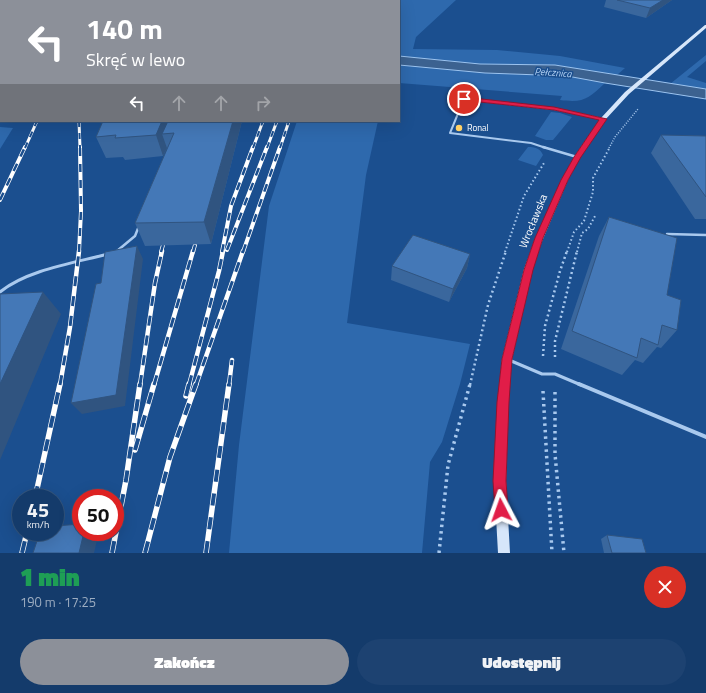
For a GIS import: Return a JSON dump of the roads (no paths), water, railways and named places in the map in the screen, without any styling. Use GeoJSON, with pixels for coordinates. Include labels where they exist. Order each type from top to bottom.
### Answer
{"type":"FeatureCollection","features":[{"type":"Feature","properties":{"kind":"main road","name":"Wrocławska"},"geometry":{"type":"LineString","coordinates":[[504,553],[500,481],[503,402],[507,359],[528,270],[537,245],[556,198],[577,157],[603,119],[627,93],[706,26]]}},
{"type":"Feature","properties":{"kind":"lane"},"geometry":{"type":"LineString","coordinates":[[577,157],[531,143],[450,133],[464,99],[554,108],[603,119]]}},
{"type":"Feature","properties":{"kind":"lane"},"geometry":{"type":"LineString","coordinates":[[0,292],[11,283],[26,276],[117,251],[135,236],[140,223]]}},
{"type":"Feature","properties":{"kind":"lane"},"geometry":{"type":"LineString","coordinates":[[667,234],[706,235]]}},
{"type":"Feature","properties":{"kind":"lane"},"geometry":{"type":"LineString","coordinates":[[507,359],[542,374],[555,374],[706,437]]}},
{"type":"Feature","properties":{"kind":"water","name":"Pełcznica"},"geometry":{"type":"Polygon","coordinates":[[[400,56],[480,64],[555,65],[706,89],[706,99],[567,76],[485,73],[400,65],[400,56]]]}},
{"type":"Feature","properties":{"kind":"railway"},"geometry":{"type":"LineString","coordinates":[[25,148],[37,122]]}},
{"type":"Feature","properties":{"kind":"railway"},"geometry":{"type":"LineString","coordinates":[[79,122],[80,148]]}},
{"type":"Feature","properties":{"kind":"railway"},"geometry":{"type":"LineString","coordinates":[[253,148],[263,122]]}},
{"type":"Feature","properties":{"kind":"railway"},"geometry":{"type":"LineString","coordinates":[[267,148],[277,122]]}},
{"type":"Feature","properties":{"kind":"railway"},"geometry":{"type":"LineString","coordinates":[[280,148],[289,122]]}},
{"type":"Feature","properties":{"kind":"railway"},"geometry":{"type":"LineString","coordinates":[[0,200],[25,147]]}},
{"type":"Feature","properties":{"kind":"railway"},"geometry":{"type":"LineString","coordinates":[[79,252],[81,211],[80,147]]}},
{"type":"Feature","properties":{"kind":"railway"},"geometry":{"type":"LineString","coordinates":[[222,252],[231,206],[253,147]]}},
{"type":"Feature","properties":{"kind":"railway"},"geometry":{"type":"LineString","coordinates":[[227,250],[267,147]]}},
{"type":"Feature","properties":{"kind":"railway"},"geometry":{"type":"LineString","coordinates":[[243,252],[280,147]]}},
{"type":"Feature","properties":{"kind":"railway"},"geometry":{"type":"LineString","coordinates":[[161,252],[163,245]]}},
{"type":"Feature","properties":{"kind":"railway"},"geometry":{"type":"LineString","coordinates":[[193,252],[195,245]]}},
{"type":"Feature","properties":{"kind":"railway"},"geometry":{"type":"LineString","coordinates":[[60,385],[70,327],[79,251]]}},
{"type":"Feature","properties":{"kind":"railway"},"geometry":{"type":"LineString","coordinates":[[140,385],[155,283],[162,251]]}},
{"type":"Feature","properties":{"kind":"railway"},"geometry":{"type":"LineString","coordinates":[[154,385],[193,251]]}},
{"type":"Feature","properties":{"kind":"railway"},"geometry":{"type":"LineString","coordinates":[[189,385],[223,251]]}},
{"type":"Feature","properties":{"kind":"railway"},"geometry":{"type":"LineString","coordinates":[[196,385],[243,251]]}},
{"type":"Feature","properties":{"kind":"railway"},"geometry":{"type":"LineString","coordinates":[[229,385],[232,360]]}},
{"type":"Feature","properties":{"kind":"railway"},"geometry":{"type":"LineString","coordinates":[[37,489],[60,384]]}},
{"type":"Feature","properties":{"kind":"railway"},"geometry":{"type":"LineString","coordinates":[[112,553],[126,480],[140,384]]}},
{"type":"Feature","properties":{"kind":"railway"},"geometry":{"type":"LineString","coordinates":[[135,450],[154,384]]}},
{"type":"Feature","properties":{"kind":"railway"},"geometry":{"type":"LineString","coordinates":[[186,396],[189,384]]}},
{"type":"Feature","properties":{"kind":"railway"},"geometry":{"type":"LineString","coordinates":[[145,553],[170,457],[196,384]]}},
{"type":"Feature","properties":{"kind":"railway"},"geometry":{"type":"LineString","coordinates":[[206,553],[229,384]]}},
{"type":"Feature","properties":{"kind":"railway"},"geometry":{"type":"LineString","coordinates":[[22,553],[25,541]]}},
{"type":"Feature","properties":{"kind":"place","name":"Ronal"},"geometry":{"type":"Point","coordinates":[459,128]}}]}
